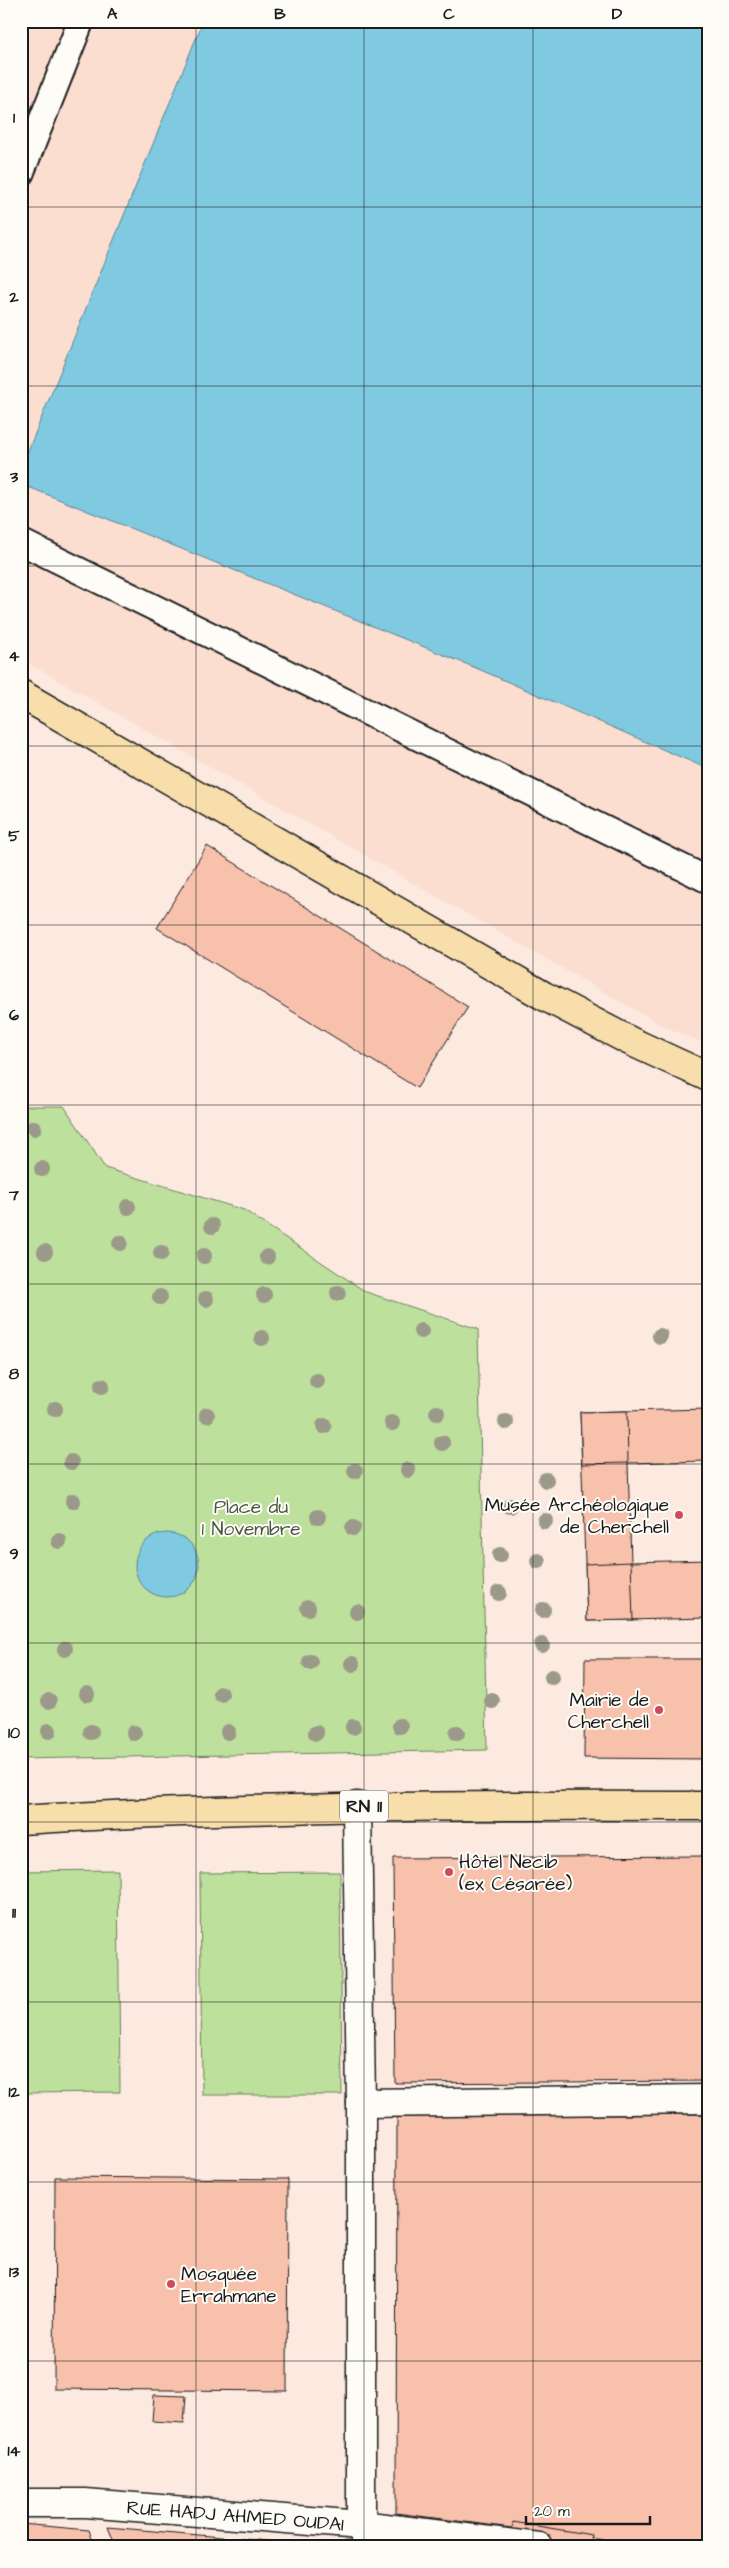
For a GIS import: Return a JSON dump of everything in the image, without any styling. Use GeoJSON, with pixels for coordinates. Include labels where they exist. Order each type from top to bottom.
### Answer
{"type":"FeatureCollection","features":[{"type":"Feature","properties":{"kind":"main road"},"geometry":{"type":"LineString","coordinates":[[21,694],[544,996],[630,1041],[708,1077]]}},
{"type":"Feature","properties":{"kind":"main road","name":"RN 11"},"geometry":{"type":"LineString","coordinates":[[21,1820],[163,1811],[357,1806],[708,1806]]}},
{"type":"Feature","properties":{"kind":"street"},"geometry":{"type":"LineString","coordinates":[[357,1806],[364,2536]]}},
{"type":"Feature","properties":{"kind":"street"},"geometry":{"type":"LineString","coordinates":[[361,2104],[708,2099]]}},
{"type":"Feature","properties":{"kind":"street","name":"RUE HADJ AHMED OUDAI"},"geometry":{"type":"LineString","coordinates":[[21,2503],[85,2503],[364,2536],[539,2547]]}},
{"type":"Feature","properties":{"kind":"lane"},"geometry":{"type":"LineString","coordinates":[[21,173],[81,21]]}},
{"type":"Feature","properties":{"kind":"lane"},"geometry":{"type":"LineString","coordinates":[[21,542],[708,880]]}},
{"type":"Feature","properties":{"kind":"shaded area"},"geometry":{"type":"Polygon","coordinates":[[[21,21],[203,21],[21,468],[21,21]]]}},
{"type":"Feature","properties":{"kind":"shaded area"},"geometry":{"type":"Polygon","coordinates":[[[21,484],[476,668],[708,769],[708,1045],[661,1025],[21,659],[21,484]]]}},
{"type":"Feature","properties":{"kind":"green space","name":"Place du 1 Novembre"},"geometry":{"type":"Polygon","coordinates":[[[21,1106],[64,1106],[105,1168],[244,1210],[366,1292],[478,1329],[487,1750],[21,1759],[21,1106]]]}},
{"type":"Feature","properties":{"kind":"green space"},"geometry":{"type":"Polygon","coordinates":[[[118,1870],[120,2092],[21,2093],[21,1871],[118,1870]]]}},
{"type":"Feature","properties":{"kind":"green space"},"geometry":{"type":"Polygon","coordinates":[[[340,1872],[342,2095],[202,2095],[200,1873],[340,1872]]]}},
{"type":"Feature","properties":{"kind":"water"},"geometry":{"type":"Polygon","coordinates":[[[203,21],[708,21],[708,769],[476,668],[21,484],[21,468],[203,21]]]}},
{"type":"Feature","properties":{"kind":"water"},"geometry":{"type":"Polygon","coordinates":[[[161,1533],[173,1533],[190,1542],[197,1553],[199,1565],[197,1577],[190,1588],[173,1597],[161,1597],[149,1592],[140,1583],[135,1571],[135,1559],[140,1547],[149,1538],[161,1533]]]}},
{"type":"Feature","properties":{"kind":"building"},"geometry":{"type":"Polygon","coordinates":[[[207,846],[468,1007],[417,1088],[157,928],[207,846]]]}},
{"type":"Feature","properties":{"kind":"building"},"geometry":{"type":"Polygon","coordinates":[[[708,1409],[708,1461],[628,1463],[631,1562],[708,1560],[708,1618],[587,1621],[580,1412],[708,1409]]]}},
{"type":"Feature","properties":{"kind":"building"},"geometry":{"type":"Polygon","coordinates":[[[627,1411],[628,1463],[582,1464],[580,1412],[627,1411]]]}},
{"type":"Feature","properties":{"kind":"building"},"geometry":{"type":"Polygon","coordinates":[[[631,1562],[633,1620],[587,1621],[585,1564],[631,1562]]]}},
{"type":"Feature","properties":{"kind":"building"},"geometry":{"type":"Polygon","coordinates":[[[585,1659],[708,1659],[708,1759],[584,1758],[585,1659]]]}},
{"type":"Feature","properties":{"kind":"building"},"geometry":{"type":"Polygon","coordinates":[[[708,1856],[708,2081],[395,2083],[393,1858],[708,1856]]]}},
{"type":"Feature","properties":{"kind":"building"},"geometry":{"type":"Polygon","coordinates":[[[708,2114],[708,2547],[659,2547],[396,2513],[397,2117],[708,2114]]]}},
{"type":"Feature","properties":{"kind":"building","name":"Mosquée Errahmane"},"geometry":{"type":"Polygon","coordinates":[[[55,2177],[288,2179],[287,2391],[54,2389],[55,2177]]]}},
{"type":"Feature","properties":{"kind":"building"},"geometry":{"type":"Polygon","coordinates":[[[154,2395],[186,2396],[184,2423],[152,2421],[154,2395]]]}},
{"type":"Feature","properties":{"kind":"building"},"geometry":{"type":"Polygon","coordinates":[[[513,2522],[592,2535],[590,2547],[515,2547],[513,2522]]]}},
{"type":"Feature","properties":{"kind":"building"},"geometry":{"type":"Polygon","coordinates":[[[21,2524],[89,2530],[95,2547],[21,2547],[21,2524]]]}},
{"type":"Feature","properties":{"kind":"building"},"geometry":{"type":"Polygon","coordinates":[[[108,2527],[335,2547],[116,2547],[108,2527]]]}},
{"type":"Feature","properties":{"kind":"place","name":"Musée Archéologique de Cherchell"},"geometry":{"type":"Point","coordinates":[679,1515]}},
{"type":"Feature","properties":{"kind":"place","name":"Mairie de Cherchell"},"geometry":{"type":"Point","coordinates":[659,1710]}},
{"type":"Feature","properties":{"kind":"place","name":"Hôtel Necib (ex Césarée)"},"geometry":{"type":"Point","coordinates":[449,1872]}},
{"type":"Feature","properties":{"kind":"place","name":"Mosquée Errahmane"},"geometry":{"type":"Point","coordinates":[171,2284]}}]}
